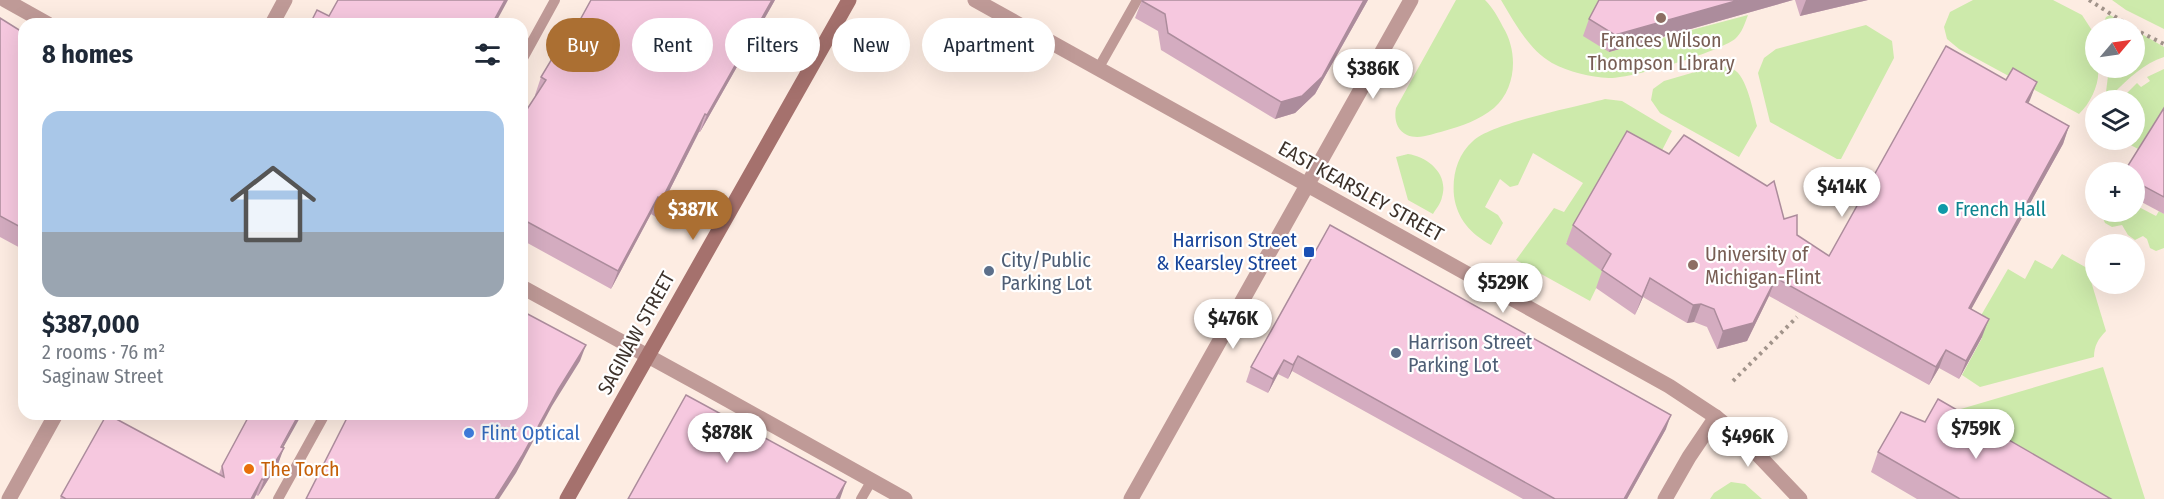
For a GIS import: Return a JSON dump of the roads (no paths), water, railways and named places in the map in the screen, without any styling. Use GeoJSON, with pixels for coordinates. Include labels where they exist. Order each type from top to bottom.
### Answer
{"type":"FeatureCollection","features":[{"type":"Feature","properties":{"kind":"main road","name":"SAGINAW STREET"},"geometry":{"type":"LineString","coordinates":[[567,499],[849,0]]}},
{"type":"Feature","properties":{"kind":"street"},"geometry":{"type":"LineString","coordinates":[[5,0],[37,18]]}},
{"type":"Feature","properties":{"kind":"street"},"geometry":{"type":"LineString","coordinates":[[275,18],[285,0]]}},
{"type":"Feature","properties":{"kind":"street","name":"EAST KEARSLEY STREET"},"geometry":{"type":"LineString","coordinates":[[975,0],[1669,386],[1716,417],[1742,438],[1800,499]]}},
{"type":"Feature","properties":{"kind":"street"},"geometry":{"type":"LineString","coordinates":[[1131,499],[1411,0]]}},
{"type":"Feature","properties":{"kind":"street"},"geometry":{"type":"LineString","coordinates":[[528,291],[905,499]]}},
{"type":"Feature","properties":{"kind":"street"},"geometry":{"type":"LineString","coordinates":[[1665,499],[1689,456],[1716,417]]}},
{"type":"Feature","properties":{"kind":"street"},"geometry":{"type":"LineString","coordinates":[[9,499],[53,420]]}},
{"type":"Feature","properties":{"kind":"lane"},"geometry":{"type":"LineString","coordinates":[[528,49],[555,0]]}},
{"type":"Feature","properties":{"kind":"lane"},"geometry":{"type":"LineString","coordinates":[[1098,69],[1137,0]]}},
{"type":"Feature","properties":{"kind":"lane"},"geometry":{"type":"LineString","coordinates":[[278,499],[322,420]]}},
{"type":"Feature","properties":{"kind":"lane"},"geometry":{"type":"LineString","coordinates":[[861,499],[872,480]]}},
{"type":"Feature","properties":{"kind":"place","name":"Frances Wilson Thompson Library"},"geometry":{"type":"Point","coordinates":[1661,18]}},
{"type":"Feature","properties":{"kind":"place","name":"French Hall"},"geometry":{"type":"Point","coordinates":[1943,209]}},
{"type":"Feature","properties":{"kind":"place","name":"Harrison Street & Kearsley Street"},"geometry":{"type":"Point","coordinates":[1309,252]}},
{"type":"Feature","properties":{"kind":"place","name":"University of Michigan-Flint"},"geometry":{"type":"Point","coordinates":[1693,265]}},
{"type":"Feature","properties":{"kind":"place","name":"City/Public Parking Lot"},"geometry":{"type":"Point","coordinates":[989,271]}},
{"type":"Feature","properties":{"kind":"place","name":"Harrison Street Parking Lot"},"geometry":{"type":"Point","coordinates":[1396,353]}},
{"type":"Feature","properties":{"kind":"place","name":"Flint Optical"},"geometry":{"type":"Point","coordinates":[469,433]}},
{"type":"Feature","properties":{"kind":"place","name":"The Torch"},"geometry":{"type":"Point","coordinates":[249,469]}}]}
